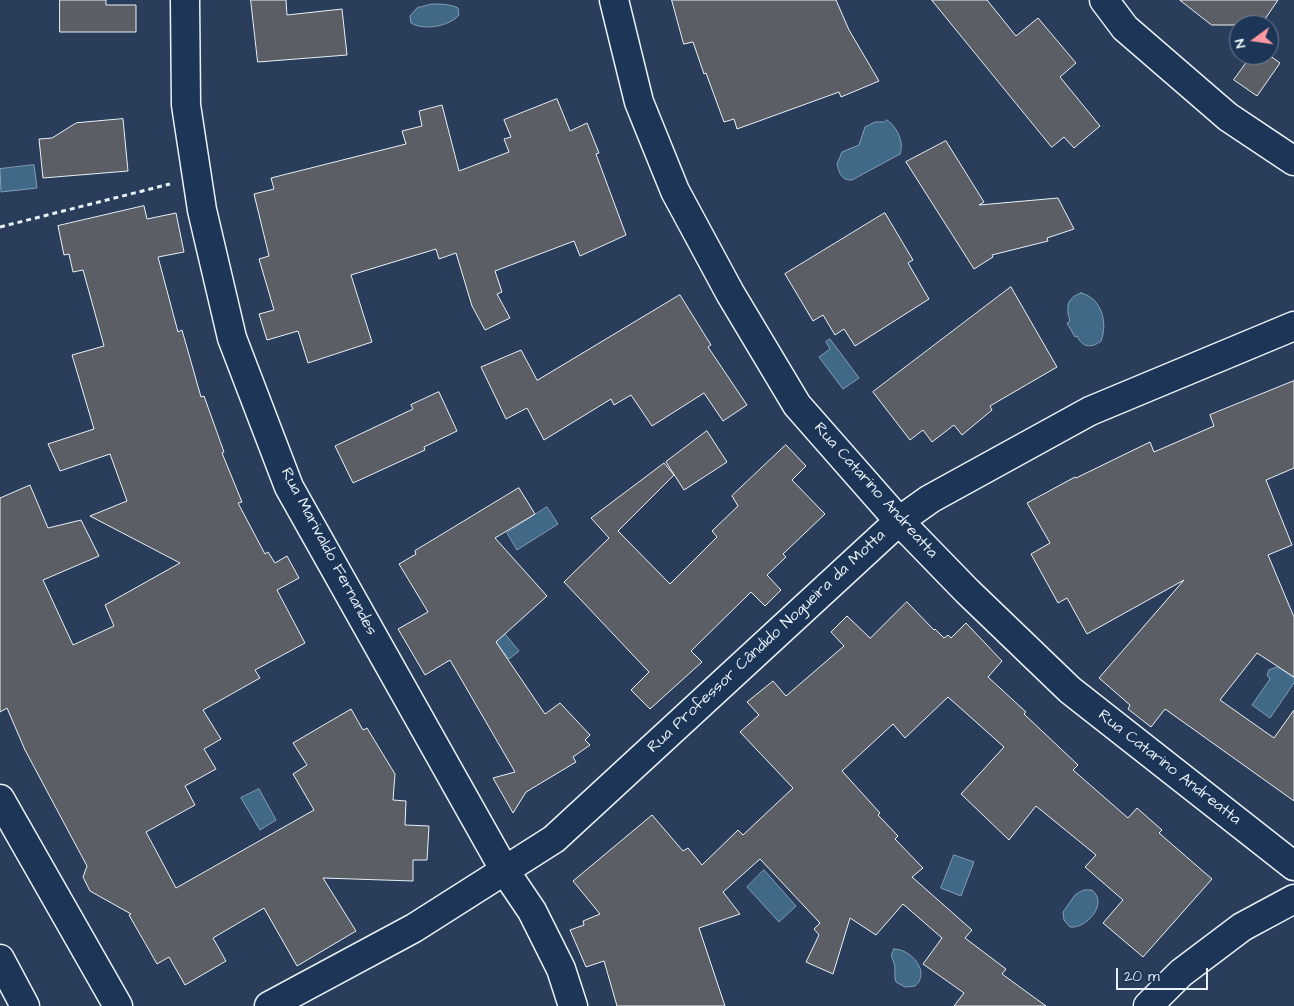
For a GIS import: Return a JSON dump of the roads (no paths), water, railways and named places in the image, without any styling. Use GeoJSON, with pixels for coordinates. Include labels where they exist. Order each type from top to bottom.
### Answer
{"type":"FeatureCollection","features":[{"type":"Feature","properties":{"kind":"street","name":"Rua Marivaldo Fernandes"},"geometry":{"type":"LineString","coordinates":[[185,0],[186,105],[202,210],[232,338],[289,487],[505,871],[532,911],[561,969],[572,1006]]}},
{"type":"Feature","properties":{"kind":"street","name":"Rua Catarino Andreatta"},"geometry":{"type":"LineString","coordinates":[[614,0],[639,102],[675,191],[725,285],[797,404],[899,521],[967,591],[1070,690],[1294,866]]}},
{"type":"Feature","properties":{"kind":"street"},"geometry":{"type":"LineString","coordinates":[[1104,0],[1125,28],[1228,117],[1294,161]]}},
{"type":"Feature","properties":{"kind":"street","name":"Rua Professor Cândido Nogueira da Motta"},"geometry":{"type":"LineString","coordinates":[[269,1006],[414,928],[554,839],[899,521],[930,499],[1090,411],[1294,326]]}},
{"type":"Feature","properties":{"kind":"street"},"geometry":{"type":"LineString","coordinates":[[0,799],[118,1006]]}},
{"type":"Feature","properties":{"kind":"street"},"geometry":{"type":"LineString","coordinates":[[1148,1006],[1181,973],[1242,927],[1294,899]]}},
{"type":"Feature","properties":{"kind":"street"},"geometry":{"type":"LineString","coordinates":[[0,959],[25,1006]]}},
{"type":"Feature","properties":{"kind":"water"},"geometry":{"type":"Polygon","coordinates":[[[432,4],[458,8],[459,15],[450,22],[437,26],[423,27],[411,23],[410,16],[417,8],[432,4]]]}},
{"type":"Feature","properties":{"kind":"water"},"geometry":{"type":"Polygon","coordinates":[[[887,120],[894,127],[901,140],[900,154],[852,180],[843,178],[837,164],[842,152],[859,145],[865,127],[875,122],[887,120]]]}},
{"type":"Feature","properties":{"kind":"water"},"geometry":{"type":"Polygon","coordinates":[[[34,165],[37,188],[1,192],[0,169],[34,165]]]}},
{"type":"Feature","properties":{"kind":"water"},"geometry":{"type":"Polygon","coordinates":[[[1081,293],[1094,300],[1102,312],[1104,327],[1101,341],[1090,346],[1084,345],[1077,336],[1075,337],[1067,323],[1070,321],[1068,304],[1072,298],[1081,293]]]}},
{"type":"Feature","properties":{"kind":"water"},"geometry":{"type":"Polygon","coordinates":[[[830,339],[859,378],[843,389],[819,357],[830,349],[826,342],[830,339]]]}},
{"type":"Feature","properties":{"kind":"water"},"geometry":{"type":"Polygon","coordinates":[[[547,507],[558,524],[517,550],[507,533],[547,507]]]}},
{"type":"Feature","properties":{"kind":"water"},"geometry":{"type":"Polygon","coordinates":[[[495,622],[519,651],[509,659],[486,629],[495,622]]]}},
{"type":"Feature","properties":{"kind":"water"},"geometry":{"type":"Polygon","coordinates":[[[1278,667],[1294,678],[1294,683],[1270,718],[1252,705],[1270,679],[1267,675],[1269,670],[1278,667]]]}},
{"type":"Feature","properties":{"kind":"water"},"geometry":{"type":"Polygon","coordinates":[[[259,789],[276,820],[260,830],[241,798],[259,789]]]}},
{"type":"Feature","properties":{"kind":"water"},"geometry":{"type":"Polygon","coordinates":[[[954,855],[974,862],[961,896],[941,888],[954,855]]]}},
{"type":"Feature","properties":{"kind":"water"},"geometry":{"type":"Polygon","coordinates":[[[764,870],[796,906],[779,922],[747,887],[764,870]]]}},
{"type":"Feature","properties":{"kind":"water"},"geometry":{"type":"Polygon","coordinates":[[[1084,890],[1092,890],[1097,896],[1097,908],[1093,915],[1083,924],[1070,927],[1064,920],[1063,912],[1075,895],[1084,890]]]}},
{"type":"Feature","properties":{"kind":"water"},"geometry":{"type":"Polygon","coordinates":[[[894,949],[907,953],[917,963],[921,975],[915,986],[905,987],[896,982],[892,956],[894,949]]]}}]}
